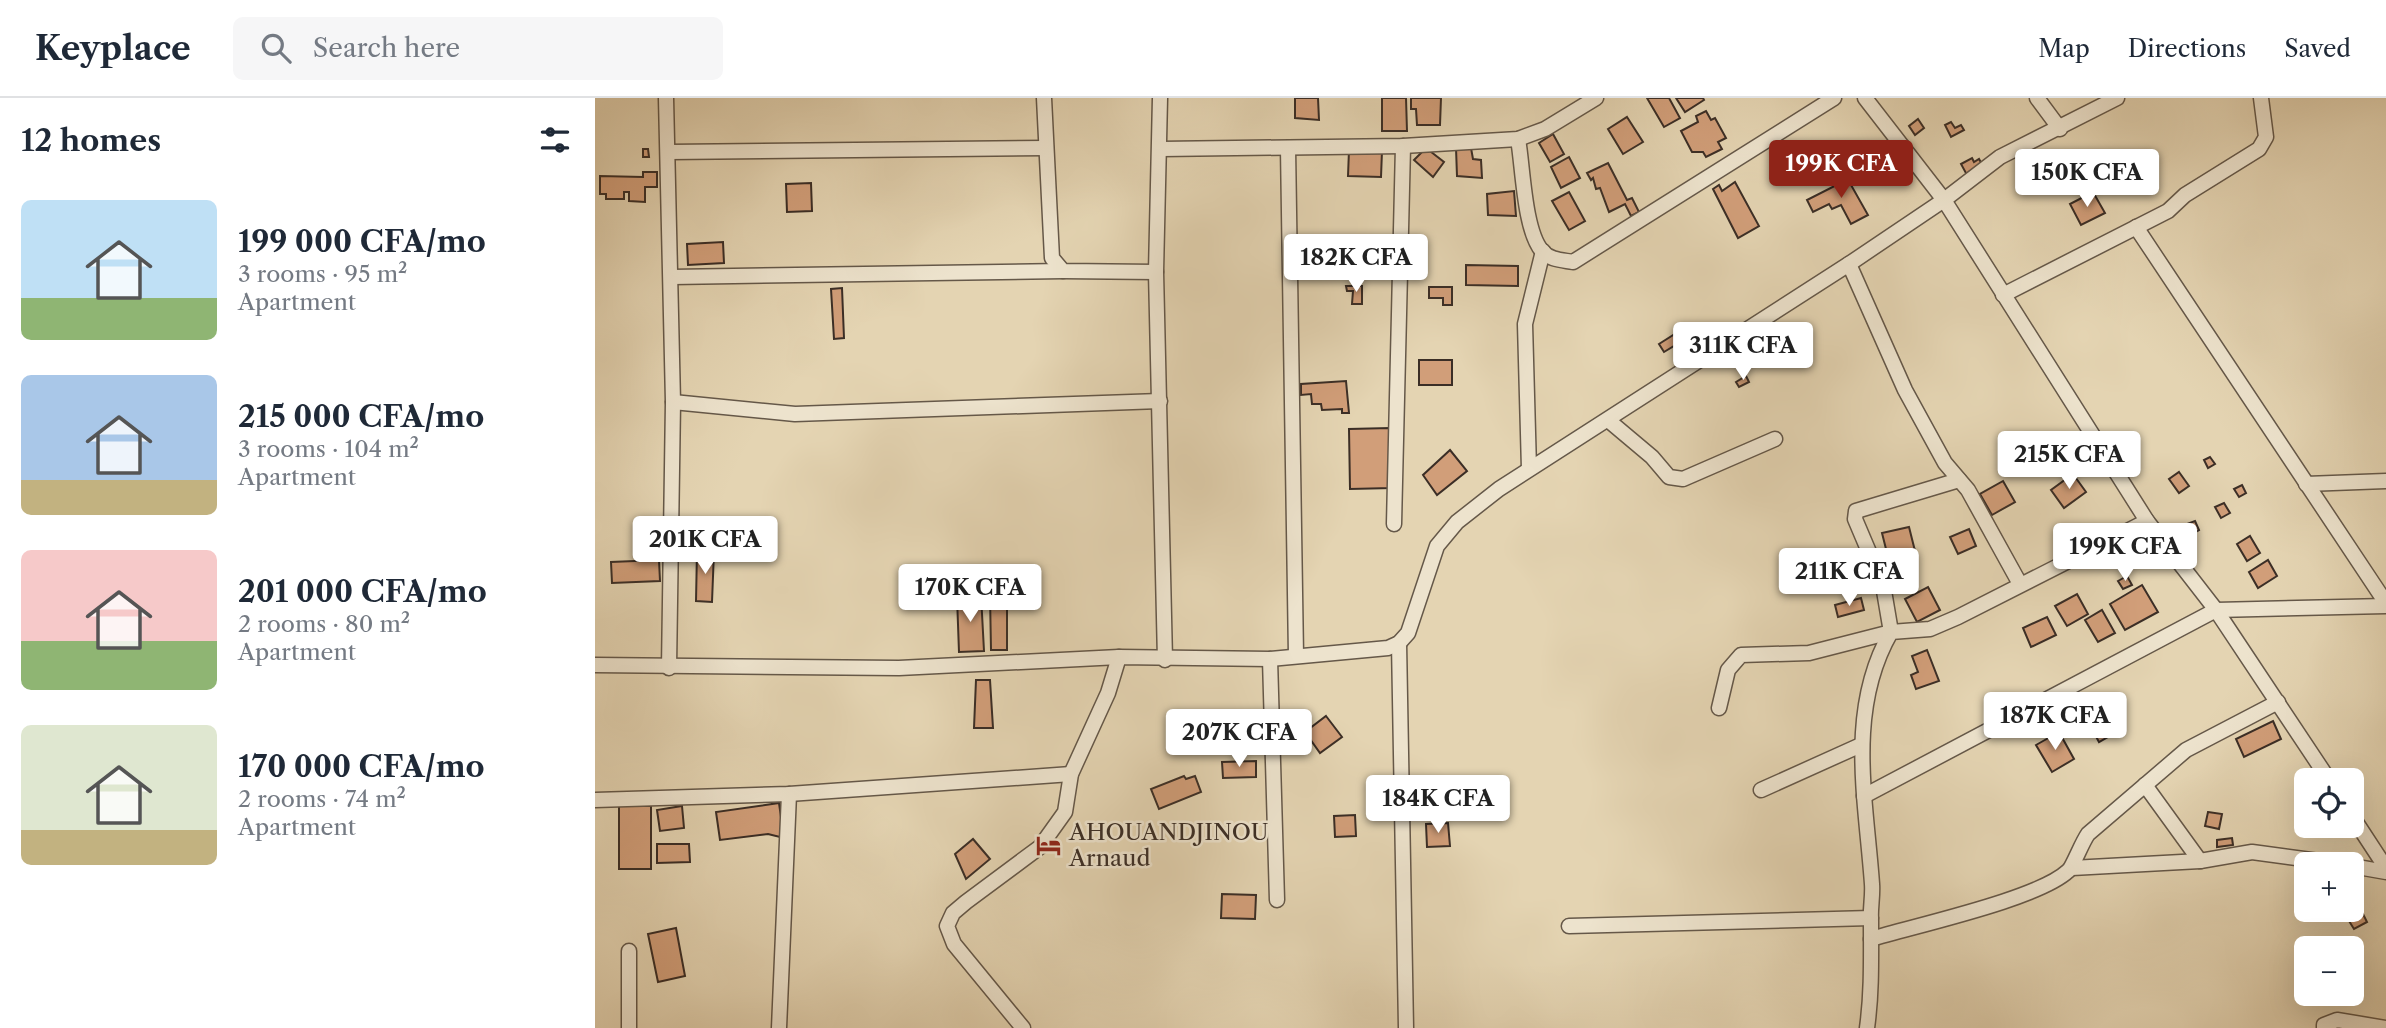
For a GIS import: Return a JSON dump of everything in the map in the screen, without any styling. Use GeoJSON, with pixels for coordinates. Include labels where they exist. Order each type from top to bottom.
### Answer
{"type":"FeatureCollection","features":[{"type":"Feature","properties":{"kind":"street"},"geometry":{"type":"LineString","coordinates":[[666,98],[673,402],[669,668]]}},
{"type":"Feature","properties":{"kind":"street"},"geometry":{"type":"LineString","coordinates":[[1044,98],[1052,258],[1063,271]]}},
{"type":"Feature","properties":{"kind":"street"},"geometry":{"type":"LineString","coordinates":[[1160,98],[1161,149],[1156,272],[1164,660]]}},
{"type":"Feature","properties":{"kind":"street"},"geometry":{"type":"LineString","coordinates":[[1161,149],[1403,146],[1518,139],[1545,130],[1596,98]]}},
{"type":"Feature","properties":{"kind":"street"},"geometry":{"type":"LineString","coordinates":[[1518,139],[1533,236],[1542,251],[1551,258],[1573,262],[1834,98]]}},
{"type":"Feature","properties":{"kind":"street"},"geometry":{"type":"LineString","coordinates":[[1865,98],[1944,200],[2147,521],[2215,610],[2321,768]]}},
{"type":"Feature","properties":{"kind":"street"},"geometry":{"type":"LineString","coordinates":[[2037,98],[2060,129]]}},
{"type":"Feature","properties":{"kind":"street"},"geometry":{"type":"LineString","coordinates":[[595,666],[899,668],[1119,657],[1164,660],[1270,659],[1388,648],[1399,643],[1408,633],[1437,546],[1457,522],[1529,469],[1849,264],[1944,200],[2000,157],[2117,98]]}},
{"type":"Feature","properties":{"kind":"street"},"geometry":{"type":"LineString","coordinates":[[2003,295],[2168,211],[2185,195],[2259,149],[2266,137],[2261,98]]}},
{"type":"Feature","properties":{"kind":"street"},"geometry":{"type":"LineString","coordinates":[[1394,524],[1403,146]]}},
{"type":"Feature","properties":{"kind":"street"},"geometry":{"type":"LineString","coordinates":[[669,152],[1046,148]]}},
{"type":"Feature","properties":{"kind":"street"},"geometry":{"type":"LineString","coordinates":[[1288,148],[1296,656]]}},
{"type":"Feature","properties":{"kind":"street"},"geometry":{"type":"LineString","coordinates":[[2136,227],[2386,605]]}},
{"type":"Feature","properties":{"kind":"street"},"geometry":{"type":"LineString","coordinates":[[1529,469],[1525,324],[1542,251]]}},
{"type":"Feature","properties":{"kind":"street"},"geometry":{"type":"LineString","coordinates":[[1849,264],[1905,390],[1945,463],[1968,490],[2020,584]]}},
{"type":"Feature","properties":{"kind":"street"},"geometry":{"type":"LineString","coordinates":[[672,277],[1156,272]]}},
{"type":"Feature","properties":{"kind":"street"},"geometry":{"type":"LineString","coordinates":[[673,402],[795,414],[1160,401]]}},
{"type":"Feature","properties":{"kind":"street"},"geometry":{"type":"LineString","coordinates":[[1608,420],[1652,457],[1669,477],[1683,478],[1775,439]]}},
{"type":"Feature","properties":{"kind":"street"},"geometry":{"type":"LineString","coordinates":[[1867,1028],[1872,991],[1872,885],[1864,796],[1862,719],[1881,650],[1891,632],[1883,586],[1854,519],[1856,511],[1959,480]]}},
{"type":"Feature","properties":{"kind":"street"},"geometry":{"type":"LineString","coordinates":[[2307,484],[2386,481]]}},
{"type":"Feature","properties":{"kind":"street"},"geometry":{"type":"LineString","coordinates":[[1719,708],[1728,670],[1741,655],[1809,653],[1891,632],[1930,629],[2147,521]]}},
{"type":"Feature","properties":{"kind":"street"},"geometry":{"type":"LineString","coordinates":[[1864,796],[2215,610],[2386,605]]}},
{"type":"Feature","properties":{"kind":"street"},"geometry":{"type":"LineString","coordinates":[[1399,643],[1406,1028]]}},
{"type":"Feature","properties":{"kind":"street"},"geometry":{"type":"LineString","coordinates":[[1017,1026],[954,944],[947,926],[954,913],[966,902],[1041,846],[1065,812],[1071,774],[1108,693],[1119,657]]}},
{"type":"Feature","properties":{"kind":"street"},"geometry":{"type":"LineString","coordinates":[[1270,659],[1277,900]]}},
{"type":"Feature","properties":{"kind":"street"},"geometry":{"type":"LineString","coordinates":[[2072,868],[2077,850],[2088,834],[2186,750],[2278,702]]}},
{"type":"Feature","properties":{"kind":"street"},"geometry":{"type":"LineString","coordinates":[[1761,790],[1861,745]]}},
{"type":"Feature","properties":{"kind":"street"},"geometry":{"type":"LineString","coordinates":[[595,800],[789,794],[1071,774]]}},
{"type":"Feature","properties":{"kind":"street"},"geometry":{"type":"LineString","coordinates":[[2145,785],[2200,861]]}},
{"type":"Feature","properties":{"kind":"street"},"geometry":{"type":"LineString","coordinates":[[779,1028],[789,794]]}},
{"type":"Feature","properties":{"kind":"street"},"geometry":{"type":"LineString","coordinates":[[2364,835],[2386,870]]}},
{"type":"Feature","properties":{"kind":"street"},"geometry":{"type":"LineString","coordinates":[[1871,939],[2047,887],[2072,868],[2200,861],[2252,852],[2294,858]]}},
{"type":"Feature","properties":{"kind":"street"},"geometry":{"type":"LineString","coordinates":[[2364,867],[2386,870]]}},
{"type":"Feature","properties":{"kind":"street"},"geometry":{"type":"LineString","coordinates":[[1569,926],[1871,918]]}},
{"type":"Feature","properties":{"kind":"street"},"geometry":{"type":"LineString","coordinates":[[629,951],[629,1028]]}},
{"type":"Feature","properties":{"kind":"street"},"geometry":{"type":"LineString","coordinates":[[2324,1028],[2337,1020],[2386,1028]]}},
{"type":"Feature","properties":{"kind":"building"},"geometry":{"type":"Polygon","coordinates":[[[1295,98],[1318,98],[1319,120],[1295,118],[1295,98]]]}},
{"type":"Feature","properties":{"kind":"building"},"geometry":{"type":"Polygon","coordinates":[[[1382,98],[1406,98],[1407,131],[1382,131],[1382,98]]]}},
{"type":"Feature","properties":{"kind":"building"},"geometry":{"type":"Polygon","coordinates":[[[1411,98],[1441,98],[1440,125],[1417,125],[1416,109],[1411,109],[1411,98]]]}},
{"type":"Feature","properties":{"kind":"building"},"geometry":{"type":"Polygon","coordinates":[[[1647,98],[1669,98],[1680,118],[1664,127],[1647,98]]]}},
{"type":"Feature","properties":{"kind":"building"},"geometry":{"type":"Polygon","coordinates":[[[1676,98],[1703,98],[1704,100],[1685,112],[1676,98]]]}},
{"type":"Feature","properties":{"kind":"building"},"geometry":{"type":"Polygon","coordinates":[[[1706,111],[1711,120],[1715,118],[1726,138],[1718,142],[1722,149],[1706,157],[1703,152],[1692,152],[1681,131],[1698,122],[1696,116],[1706,111]]]}},
{"type":"Feature","properties":{"kind":"building"},"geometry":{"type":"Polygon","coordinates":[[[1627,117],[1643,142],[1623,154],[1608,129],[1627,117]]]}},
{"type":"Feature","properties":{"kind":"building"},"geometry":{"type":"Polygon","coordinates":[[[1918,119],[1924,128],[1915,135],[1909,126],[1918,119]]]}},
{"type":"Feature","properties":{"kind":"building"},"geometry":{"type":"Polygon","coordinates":[[[1951,122],[1955,128],[1961,125],[1964,130],[1951,137],[1945,125],[1951,122]]]}},
{"type":"Feature","properties":{"kind":"building"},"geometry":{"type":"Polygon","coordinates":[[[1553,134],[1564,154],[1550,162],[1539,143],[1553,134]]]}},
{"type":"Feature","properties":{"kind":"building"},"geometry":{"type":"Polygon","coordinates":[[[1426,148],[1444,162],[1433,177],[1414,160],[1426,148]]]}},
{"type":"Feature","properties":{"kind":"building"},"geometry":{"type":"Polygon","coordinates":[[[1456,148],[1471,148],[1473,159],[1481,160],[1482,178],[1457,176],[1456,148]]]}},
{"type":"Feature","properties":{"kind":"building"},"geometry":{"type":"Polygon","coordinates":[[[643,149],[648,149],[649,157],[643,157],[643,149]]]}},
{"type":"Feature","properties":{"kind":"building"},"geometry":{"type":"Polygon","coordinates":[[[1349,150],[1382,151],[1381,177],[1348,176],[1349,150]]]}},
{"type":"Feature","properties":{"kind":"building"},"geometry":{"type":"Polygon","coordinates":[[[1569,157],[1580,178],[1561,188],[1551,167],[1569,157]]]}},
{"type":"Feature","properties":{"kind":"building"},"geometry":{"type":"Polygon","coordinates":[[[1972,158],[1974,162],[1979,159],[1983,166],[1967,175],[1961,164],[1972,158]]]}},
{"type":"Feature","properties":{"kind":"building"},"geometry":{"type":"Polygon","coordinates":[[[1608,163],[1627,200],[1632,198],[1639,212],[1631,216],[1625,204],[1609,212],[1600,188],[1596,189],[1593,178],[1591,180],[1587,173],[1608,163]]]}},
{"type":"Feature","properties":{"kind":"building"},"geometry":{"type":"Polygon","coordinates":[[[643,172],[657,172],[657,187],[645,187],[645,202],[629,201],[629,192],[624,192],[624,199],[606,199],[606,194],[600,194],[600,176],[643,177],[643,172]]]}},
{"type":"Feature","properties":{"kind":"building"},"geometry":{"type":"Polygon","coordinates":[[[1856,175],[1859,181],[1851,185],[1868,215],[1851,224],[1841,205],[1832,209],[1829,204],[1813,212],[1807,200],[1856,175]]]}},
{"type":"Feature","properties":{"kind":"building"},"geometry":{"type":"Polygon","coordinates":[[[1735,182],[1759,226],[1738,238],[1713,189],[1719,185],[1722,191],[1735,182]]]}},
{"type":"Feature","properties":{"kind":"building"},"geometry":{"type":"Polygon","coordinates":[[[811,183],[812,211],[787,212],[786,184],[811,183]]]}},
{"type":"Feature","properties":{"kind":"building"},"geometry":{"type":"Polygon","coordinates":[[[1514,191],[1516,216],[1488,215],[1487,194],[1514,191]]]}},
{"type":"Feature","properties":{"kind":"building"},"geometry":{"type":"Polygon","coordinates":[[[1569,192],[1585,221],[1569,230],[1552,201],[1569,192]]]}},
{"type":"Feature","properties":{"kind":"building"},"geometry":{"type":"Polygon","coordinates":[[[2093,192],[2105,213],[2081,225],[2070,204],[2093,192]]]}},
{"type":"Feature","properties":{"kind":"building"},"geometry":{"type":"Polygon","coordinates":[[[723,242],[724,263],[688,265],[687,244],[723,242]]]}},
{"type":"Feature","properties":{"kind":"building"},"geometry":{"type":"Polygon","coordinates":[[[1466,265],[1518,266],[1518,286],[1466,285],[1466,265]]]}},
{"type":"Feature","properties":{"kind":"building"},"geometry":{"type":"Polygon","coordinates":[[[1346,286],[1362,286],[1362,304],[1352,304],[1353,291],[1347,291],[1346,286]]]}},
{"type":"Feature","properties":{"kind":"building"},"geometry":{"type":"Polygon","coordinates":[[[1429,287],[1452,287],[1452,305],[1443,305],[1443,298],[1429,298],[1429,287]]]}},
{"type":"Feature","properties":{"kind":"building"},"geometry":{"type":"Polygon","coordinates":[[[842,288],[844,338],[834,339],[831,289],[842,288]]]}},
{"type":"Feature","properties":{"kind":"building"},"geometry":{"type":"Polygon","coordinates":[[[1678,332],[1682,341],[1664,352],[1659,344],[1678,332]]]}},
{"type":"Feature","properties":{"kind":"building"},"geometry":{"type":"Polygon","coordinates":[[[1419,360],[1452,360],[1452,385],[1419,385],[1419,360]]]}},
{"type":"Feature","properties":{"kind":"building"},"geometry":{"type":"Polygon","coordinates":[[[1746,376],[1749,382],[1739,387],[1736,382],[1746,376]]]}},
{"type":"Feature","properties":{"kind":"building"},"geometry":{"type":"Polygon","coordinates":[[[1346,381],[1349,413],[1342,413],[1342,409],[1322,410],[1321,404],[1312,404],[1311,394],[1301,395],[1301,384],[1346,381]]]}},
{"type":"Feature","properties":{"kind":"building"},"geometry":{"type":"Polygon","coordinates":[[[1390,428],[1392,488],[1350,489],[1349,429],[1390,428]]]}},
{"type":"Feature","properties":{"kind":"building"},"geometry":{"type":"Polygon","coordinates":[[[1450,450],[1467,471],[1437,495],[1423,475],[1450,450]]]}},
{"type":"Feature","properties":{"kind":"building"},"geometry":{"type":"Polygon","coordinates":[[[2210,457],[2215,464],[2208,468],[2204,460],[2210,457]]]}},
{"type":"Feature","properties":{"kind":"building"},"geometry":{"type":"Polygon","coordinates":[[[2179,472],[2189,486],[2179,493],[2169,479],[2179,472]]]}},
{"type":"Feature","properties":{"kind":"building"},"geometry":{"type":"Polygon","coordinates":[[[2073,474],[2086,492],[2064,508],[2051,490],[2073,474]]]}},
{"type":"Feature","properties":{"kind":"building"},"geometry":{"type":"Polygon","coordinates":[[[2003,481],[2015,502],[1992,515],[1980,494],[2003,481]]]}},
{"type":"Feature","properties":{"kind":"building"},"geometry":{"type":"Polygon","coordinates":[[[2242,485],[2246,493],[2239,497],[2234,489],[2242,485]]]}},
{"type":"Feature","properties":{"kind":"building"},"geometry":{"type":"Polygon","coordinates":[[[2224,503],[2230,513],[2221,518],[2215,507],[2224,503]]]}},
{"type":"Feature","properties":{"kind":"building"},"geometry":{"type":"Polygon","coordinates":[[[2195,521],[2199,530],[2192,534],[2187,524],[2195,521]]]}},
{"type":"Feature","properties":{"kind":"building"},"geometry":{"type":"Polygon","coordinates":[[[1909,527],[1915,551],[1888,557],[1882,533],[1909,527]]]}},
{"type":"Feature","properties":{"kind":"building"},"geometry":{"type":"Polygon","coordinates":[[[1969,529],[1976,546],[1958,554],[1950,537],[1969,529]]]}},
{"type":"Feature","properties":{"kind":"building"},"geometry":{"type":"Polygon","coordinates":[[[2250,536],[2260,553],[2247,561],[2237,544],[2250,536]]]}},
{"type":"Feature","properties":{"kind":"building"},"geometry":{"type":"Polygon","coordinates":[[[697,551],[714,551],[712,602],[696,601],[697,551]]]}},
{"type":"Feature","properties":{"kind":"building"},"geometry":{"type":"Polygon","coordinates":[[[659,560],[660,581],[612,583],[611,562],[659,560]]]}},
{"type":"Feature","properties":{"kind":"building"},"geometry":{"type":"Polygon","coordinates":[[[2268,560],[2277,576],[2258,588],[2249,572],[2268,560]]]}},
{"type":"Feature","properties":{"kind":"building"},"geometry":{"type":"Polygon","coordinates":[[[2127,576],[2132,585],[2123,589],[2118,581],[2127,576]]]}},
{"type":"Feature","properties":{"kind":"building"},"geometry":{"type":"Polygon","coordinates":[[[2142,585],[2158,612],[2125,630],[2110,604],[2142,585]]]}},
{"type":"Feature","properties":{"kind":"building"},"geometry":{"type":"Polygon","coordinates":[[[1928,587],[1940,610],[1917,622],[1905,599],[1928,587]]]}},
{"type":"Feature","properties":{"kind":"building"},"geometry":{"type":"Polygon","coordinates":[[[2077,594],[2088,614],[2067,626],[2055,606],[2077,594]]]}},
{"type":"Feature","properties":{"kind":"building"},"geometry":{"type":"Polygon","coordinates":[[[981,595],[984,651],[959,652],[957,597],[981,595]]]}},
{"type":"Feature","properties":{"kind":"building"},"geometry":{"type":"Polygon","coordinates":[[[990,595],[1007,595],[1007,650],[991,650],[990,595]]]}},
{"type":"Feature","properties":{"kind":"building"},"geometry":{"type":"Polygon","coordinates":[[[1861,598],[1864,610],[1838,617],[1835,605],[1861,598]]]}},
{"type":"Feature","properties":{"kind":"building"},"geometry":{"type":"Polygon","coordinates":[[[2102,610],[2115,633],[2098,642],[2085,620],[2102,610]]]}},
{"type":"Feature","properties":{"kind":"building"},"geometry":{"type":"Polygon","coordinates":[[[2047,617],[2056,635],[2031,647],[2023,628],[2047,617]]]}},
{"type":"Feature","properties":{"kind":"building"},"geometry":{"type":"Polygon","coordinates":[[[1927,650],[1939,681],[1916,689],[1911,675],[1918,672],[1912,656],[1927,650]]]}},
{"type":"Feature","properties":{"kind":"building"},"geometry":{"type":"Polygon","coordinates":[[[976,680],[990,680],[993,728],[974,728],[976,680]]]}},
{"type":"Feature","properties":{"kind":"building"},"geometry":{"type":"Polygon","coordinates":[[[2101,695],[2120,730],[2099,742],[2080,707],[2101,695]]]}},
{"type":"Feature","properties":{"kind":"building"},"geometry":{"type":"Polygon","coordinates":[[[1326,716],[1342,737],[1320,753],[1305,732],[1326,716]]]}},
{"type":"Feature","properties":{"kind":"building"},"geometry":{"type":"Polygon","coordinates":[[[2273,721],[2281,739],[2244,757],[2236,739],[2273,721]]]}},
{"type":"Feature","properties":{"kind":"building"},"geometry":{"type":"Polygon","coordinates":[[[2059,732],[2074,759],[2052,772],[2036,745],[2059,732]]]}},
{"type":"Feature","properties":{"kind":"building"},"geometry":{"type":"Polygon","coordinates":[[[1256,761],[1256,777],[1223,778],[1222,762],[1256,761]]]}},
{"type":"Feature","properties":{"kind":"building"},"geometry":{"type":"Polygon","coordinates":[[[1184,776],[1186,779],[1195,776],[1201,792],[1159,809],[1151,789],[1184,776]]]}},
{"type":"Feature","properties":{"kind":"building"},"geometry":{"type":"Polygon","coordinates":[[[779,803],[784,838],[768,834],[720,840],[716,812],[779,803]]]}},
{"type":"Feature","properties":{"kind":"building"},"geometry":{"type":"Polygon","coordinates":[[[619,806],[651,806],[651,869],[619,869],[619,806]]]}},
{"type":"Feature","properties":{"kind":"building"},"geometry":{"type":"Polygon","coordinates":[[[682,806],[684,828],[660,831],[657,810],[682,806]]]}},
{"type":"Feature","properties":{"kind":"building"},"geometry":{"type":"Polygon","coordinates":[[[2208,812],[2222,814],[2219,829],[2205,826],[2208,812]]]}},
{"type":"Feature","properties":{"kind":"building"},"geometry":{"type":"Polygon","coordinates":[[[1355,815],[1356,836],[1335,837],[1334,816],[1355,815]]]}},
{"type":"Feature","properties":{"kind":"building"},"geometry":{"type":"Polygon","coordinates":[[[1448,823],[1450,846],[1427,847],[1426,824],[1448,823]]]}},
{"type":"Feature","properties":{"kind":"building"},"geometry":{"type":"Polygon","coordinates":[[[2232,838],[2233,845],[2217,847],[2217,840],[2232,838]]]}},
{"type":"Feature","properties":{"kind":"building"},"geometry":{"type":"Polygon","coordinates":[[[973,839],[990,859],[966,879],[955,854],[973,839]]]}},
{"type":"Feature","properties":{"kind":"building"},"geometry":{"type":"Polygon","coordinates":[[[657,844],[689,844],[690,862],[657,863],[657,844]]]}},
{"type":"Feature","properties":{"kind":"building"},"geometry":{"type":"Polygon","coordinates":[[[1222,894],[1256,895],[1255,919],[1221,918],[1222,894]]]}},
{"type":"Feature","properties":{"kind":"building"},"geometry":{"type":"Polygon","coordinates":[[[2364,916],[2367,922],[2354,929],[2350,922],[2364,922],[2364,916]]]}},
{"type":"Feature","properties":{"kind":"building"},"geometry":{"type":"Polygon","coordinates":[[[676,928],[685,976],[658,982],[648,934],[676,928]]]}},
{"type":"Feature","properties":{"kind":"place","name":"AHOUANDJINOU Arnaud"},"geometry":{"type":"Point","coordinates":[1049,845]}}]}
